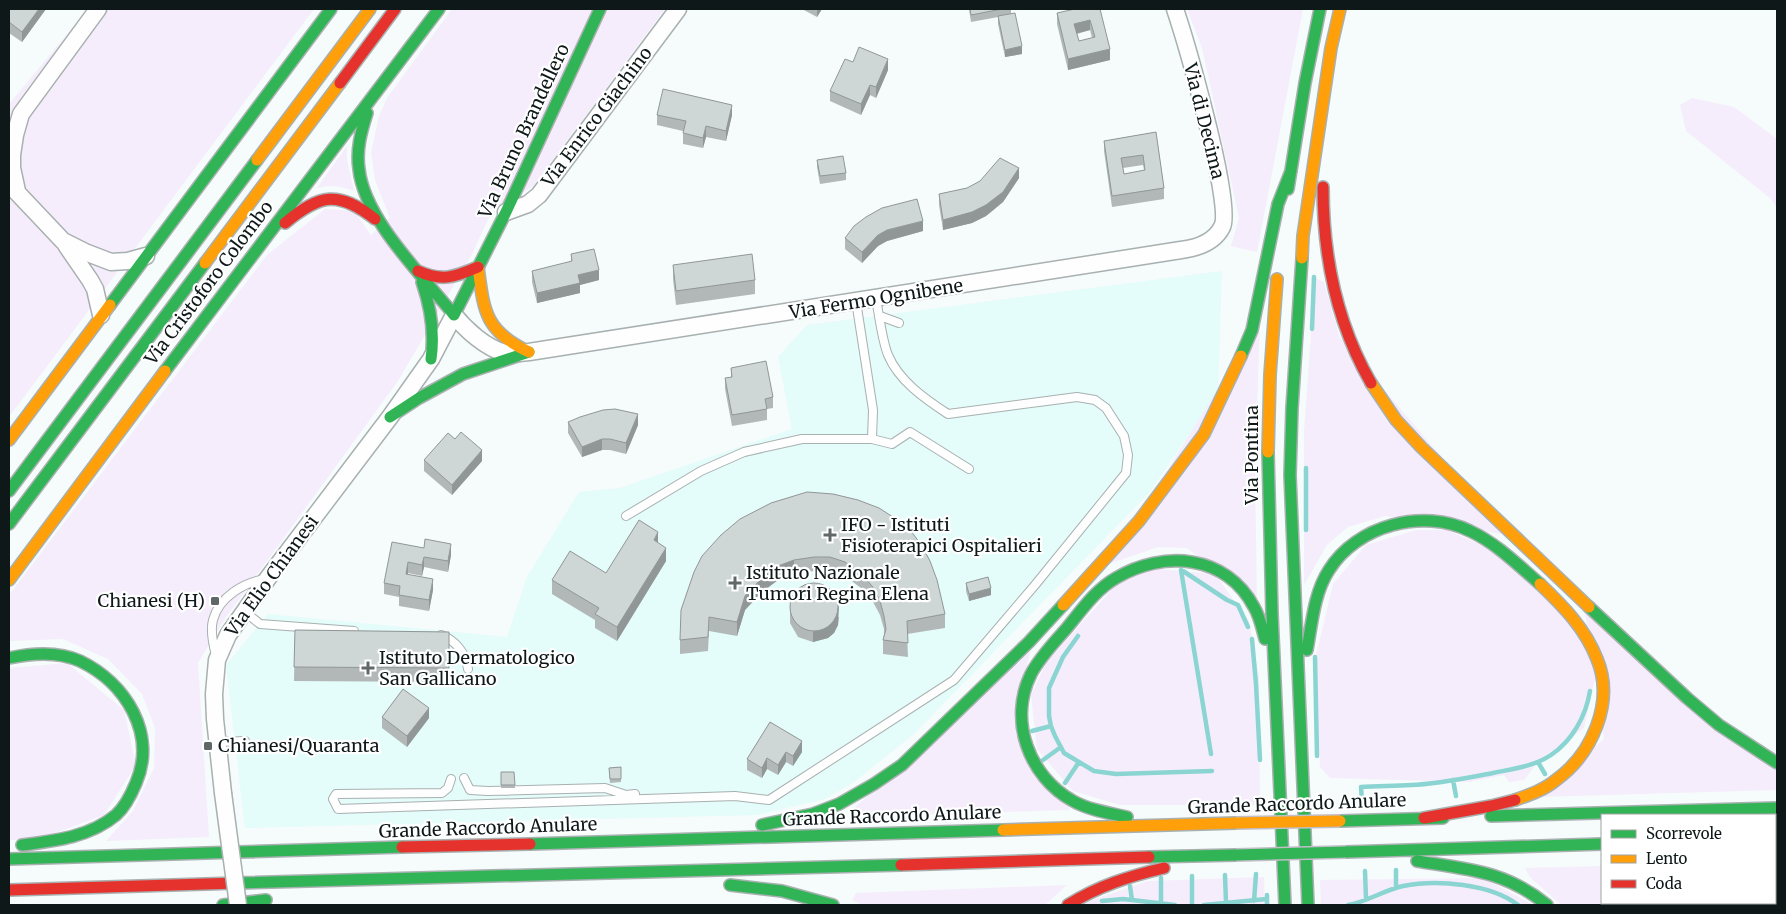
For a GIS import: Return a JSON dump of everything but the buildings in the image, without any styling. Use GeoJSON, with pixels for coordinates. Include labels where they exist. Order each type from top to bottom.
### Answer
{"type":"FeatureCollection","features":[{"type":"Feature","properties":{"kind":"main road"},"geometry":{"type":"LineString","coordinates":[[9,440],[331,9]]}},
{"type":"Feature","properties":{"kind":"main road","name":"Via Cristoforo Colombo"},"geometry":{"type":"LineString","coordinates":[[9,491],[370,9]]}},
{"type":"Feature","properties":{"kind":"main road","name":"Via Cristoforo Colombo"},"geometry":{"type":"LineString","coordinates":[[9,524],[395,9]]}},
{"type":"Feature","properties":{"kind":"main road","name":"Via Cristoforo Colombo"},"geometry":{"type":"LineString","coordinates":[[9,580],[253,253],[439,9]]}},
{"type":"Feature","properties":{"kind":"main road","name":"Via Bruno Brandellero"},"geometry":{"type":"LineString","coordinates":[[454,315],[506,212],[600,9]]}},
{"type":"Feature","properties":{"kind":"main road"},"geometry":{"type":"LineString","coordinates":[[1280,247],[1305,83],[1320,9]]}},
{"type":"Feature","properties":{"kind":"main road"},"geometry":{"type":"LineString","coordinates":[[1308,905],[1292,550],[1290,475],[1292,408],[1303,236],[1324,92],[1340,9]]}},
{"type":"Feature","properties":{"kind":"main road"},"geometry":{"type":"LineString","coordinates":[[1324,92],[1327,133],[1324,216],[1329,268],[1338,309],[1350,345],[1376,392],[1418,445],[1687,698],[1730,732],[1777,763]]}},
{"type":"Feature","properties":{"kind":"main road"},"geometry":{"type":"LineString","coordinates":[[374,96],[361,132],[357,156],[361,185],[380,223],[454,315]]}},
{"type":"Feature","properties":{"kind":"main road"},"geometry":{"type":"LineString","coordinates":[[707,839],[824,810],[874,784],[902,765],[1029,642],[1139,520],[1204,434],[1231,380],[1252,330],[1276,212],[1291,171]]}},
{"type":"Feature","properties":{"kind":"main road"},"geometry":{"type":"LineString","coordinates":[[253,253],[301,210],[322,200],[339,199],[353,203],[380,223]]}},
{"type":"Feature","properties":{"kind":"main road","name":"Via Pontina"},"geometry":{"type":"LineString","coordinates":[[1278,265],[1270,375],[1268,471],[1270,569],[1285,905]]}},
{"type":"Feature","properties":{"kind":"main road"},"geometry":{"type":"LineString","coordinates":[[418,271],[428,276],[444,279],[461,275],[478,267],[483,302],[490,324],[508,342],[529,352]]}},
{"type":"Feature","properties":{"kind":"main road"},"geometry":{"type":"LineString","coordinates":[[418,271],[432,320],[434,340],[430,359]]}},
{"type":"Feature","properties":{"kind":"main road"},"geometry":{"type":"LineString","coordinates":[[390,417],[419,398],[463,374],[529,352]]}},
{"type":"Feature","properties":{"kind":"main road"},"geometry":{"type":"LineString","coordinates":[[16,463],[70,410]]}},
{"type":"Feature","properties":{"kind":"main road"},"geometry":{"type":"LineString","coordinates":[[1298,703],[1314,609],[1323,583],[1333,565],[1344,551],[1366,535],[1383,528],[1408,522],[1428,521],[1452,524],[1478,535],[1494,545],[1530,575],[1576,620],[1596,653],[1603,688],[1603,699],[1597,725],[1572,767],[1532,794],[1505,802],[1424,818]]}},
{"type":"Feature","properties":{"kind":"main road"},"geometry":{"type":"LineString","coordinates":[[1198,825],[1133,818],[1102,811],[1075,802],[1049,783],[1042,776],[1030,756],[1022,723],[1025,690],[1036,667],[1095,596],[1114,579],[1144,564],[1170,560],[1187,560],[1207,565],[1223,572],[1241,589],[1253,604],[1266,642],[1277,712]]}},
{"type":"Feature","properties":{"kind":"main road"},"geometry":{"type":"LineString","coordinates":[[9,658],[53,654],[78,660],[89,665],[110,680],[130,704],[142,728],[145,749],[143,767],[137,785],[126,804],[111,818],[90,830],[75,835],[9,848]]}},
{"type":"Feature","properties":{"kind":"main road","name":"Grande Raccordo Anulare"},"geometry":{"type":"LineString","coordinates":[[9,859],[1777,808]]}},
{"type":"Feature","properties":{"kind":"main road"},"geometry":{"type":"LineString","coordinates":[[9,890],[1601,844]]}},
{"type":"Feature","properties":{"kind":"main road"},"geometry":{"type":"LineString","coordinates":[[1362,852],[1507,878],[1531,891],[1547,905]]}},
{"type":"Feature","properties":{"kind":"main road"},"geometry":{"type":"LineString","coordinates":[[1068,905],[1092,891],[1117,880],[1218,856]]}},
{"type":"Feature","properties":{"kind":"main road"},"geometry":{"type":"LineString","coordinates":[[599,874],[696,882]]}},
{"type":"Feature","properties":{"kind":"main road"},"geometry":{"type":"LineString","coordinates":[[310,893],[386,879]]}},
{"type":"Feature","properties":{"kind":"main road"},"geometry":{"type":"LineString","coordinates":[[715,884],[788,891],[833,905]]}},
{"type":"Feature","properties":{"kind":"main road"},"geometry":{"type":"LineString","coordinates":[[223,905],[282,898]]}},
{"type":"Feature","properties":{"kind":"street"},"geometry":{"type":"LineString","coordinates":[[98,9],[15,118],[12,168],[13,188],[63,241],[95,288],[101,315]]}},
{"type":"Feature","properties":{"kind":"street","name":"Via Enrico Giachino"},"geometry":{"type":"LineString","coordinates":[[506,212],[528,204],[539,195],[678,9]]}},
{"type":"Feature","properties":{"kind":"street","name":"Via di Decima"},"geometry":{"type":"LineString","coordinates":[[1175,9],[1210,132],[1224,209],[1224,222],[1218,232]]}},
{"type":"Feature","properties":{"kind":"street","name":"Via Fermo Ognibene"},"geometry":{"type":"LineString","coordinates":[[454,315],[464,327],[497,350],[508,353],[529,352],[1192,248],[1206,243],[1218,232]]}},
{"type":"Feature","properties":{"kind":"street"},"geometry":{"type":"LineString","coordinates":[[63,241],[91,255],[111,262],[128,261],[146,256]]}},
{"type":"Feature","properties":{"kind":"street","name":"Via Elio Chianesi"},"geometry":{"type":"LineString","coordinates":[[238,905],[217,742],[214,694],[217,660],[228,635],[244,611],[390,417],[430,359],[454,315]]}},
{"type":"Feature","properties":{"kind":"lane"},"geometry":{"type":"LineString","coordinates":[[451,779],[448,788],[442,792],[336,794],[333,799],[338,810],[734,796],[769,800],[954,680],[1035,585],[1126,473],[1128,455],[1124,436],[1106,408],[1095,400],[1077,397],[948,414],[931,403],[901,376],[888,354],[876,298]]}},
{"type":"Feature","properties":{"kind":"lane"},"geometry":{"type":"LineString","coordinates":[[856,302],[873,410],[872,439]]}},
{"type":"Feature","properties":{"kind":"lane"},"geometry":{"type":"LineString","coordinates":[[880,316],[899,323]]}},
{"type":"Feature","properties":{"kind":"lane"},"geometry":{"type":"LineString","coordinates":[[626,516],[701,471],[744,452],[802,440],[872,439],[892,444],[910,432],[969,469]]}},
{"type":"Feature","properties":{"kind":"lane"},"geometry":{"type":"LineString","coordinates":[[217,660],[212,630],[213,620],[217,611],[229,596],[246,583],[268,578]]}},
{"type":"Feature","properties":{"kind":"lane"},"geometry":{"type":"LineString","coordinates":[[244,611],[260,624],[359,632]]}},
{"type":"Feature","properties":{"kind":"lane"},"geometry":{"type":"LineString","coordinates":[[433,634],[442,635],[454,641],[467,659],[468,669]]}},
{"type":"Feature","properties":{"kind":"lane"},"geometry":{"type":"LineString","coordinates":[[217,742],[245,741]]}},
{"type":"Feature","properties":{"kind":"lane"},"geometry":{"type":"LineString","coordinates":[[464,778],[470,790],[488,792],[605,788],[626,794],[732,791],[734,796]]}},
{"type":"Feature","properties":{"kind":"shaded area"},"geometry":{"type":"Polygon","coordinates":[[[88,9],[314,9],[9,417],[9,104],[88,9]]]}},
{"type":"Feature","properties":{"kind":"shaded area"},"geometry":{"type":"Polygon","coordinates":[[[452,9],[665,9],[533,186],[490,215],[472,254],[398,381],[224,620],[198,663],[209,837],[106,841],[133,811],[154,768],[155,728],[142,694],[108,659],[63,639],[9,641],[9,595],[267,255],[325,209],[354,211],[371,235],[390,218],[375,180],[371,152],[379,116],[387,98],[452,9]]]}},
{"type":"Feature","properties":{"kind":"shaded area"},"geometry":{"type":"Polygon","coordinates":[[[1187,9],[1303,9],[1257,252],[1231,246],[1239,218],[1202,48],[1187,9]]]}},
{"type":"Feature","properties":{"kind":"shaded area"},"geometry":{"type":"Polygon","coordinates":[[[1692,98],[1734,107],[1777,139],[1777,208],[1771,199],[1686,131],[1680,105],[1692,98]]]}},
{"type":"Feature","properties":{"kind":"shaded area"},"geometry":{"type":"Polygon","coordinates":[[[347,146],[347,160],[354,191],[326,186],[317,188],[347,146]]]}},
{"type":"Feature","properties":{"kind":"shaded area","name":"IFO - Istituti Fisioterapici Ospitalieri"},"geometry":{"type":"Polygon","coordinates":[[[1222,271],[1218,392],[1150,492],[914,734],[854,782],[825,799],[757,815],[245,828],[226,665],[268,614],[507,637],[527,577],[579,492],[620,488],[792,429],[778,357],[807,325],[1222,271]]]}},
{"type":"Feature","properties":{"kind":"shaded area"},"geometry":{"type":"Polygon","coordinates":[[[1315,278],[1324,282],[1340,338],[1508,535],[1385,516],[1348,527],[1327,545],[1304,585],[1304,431],[1315,278]]]}},
{"type":"Feature","properties":{"kind":"shaded area"},"geometry":{"type":"Polygon","coordinates":[[[1260,321],[1255,470],[1257,603],[1187,548],[1158,547],[1109,564],[1260,321]]]}},
{"type":"Feature","properties":{"kind":"shaded area"},"geometry":{"type":"Polygon","coordinates":[[[1416,530],[1447,530],[1496,551],[1577,629],[1596,674],[1584,728],[1537,763],[1524,780],[1509,782],[1504,775],[1469,782],[1330,778],[1320,767],[1315,660],[1333,584],[1366,545],[1416,530]]]}},
{"type":"Feature","properties":{"kind":"shaded area"},"geometry":{"type":"Polygon","coordinates":[[[1146,568],[1215,574],[1249,621],[1259,677],[1260,805],[1120,805],[1073,791],[1037,749],[1031,695],[1046,663],[1114,587],[1146,568]]]}},
{"type":"Feature","properties":{"kind":"shaded area"},"geometry":{"type":"Polygon","coordinates":[[[1585,612],[1777,769],[1777,790],[1538,797],[1604,739],[1585,612]]]}},
{"type":"Feature","properties":{"kind":"shaded area"},"geometry":{"type":"Polygon","coordinates":[[[1031,649],[1015,714],[1070,810],[859,816],[851,811],[1031,649]]]}},
{"type":"Feature","properties":{"kind":"shaded area"},"geometry":{"type":"Polygon","coordinates":[[[67,663],[124,710],[136,765],[104,815],[39,839],[9,840],[9,668],[67,663]]]}},
{"type":"Feature","properties":{"kind":"shaded area"},"geometry":{"type":"Polygon","coordinates":[[[1601,866],[1601,904],[1687,904],[1561,905],[1530,877],[1525,868],[1601,866]]]}},
{"type":"Feature","properties":{"kind":"shaded area"},"geometry":{"type":"Polygon","coordinates":[[[1264,877],[1265,905],[1078,905],[1148,881],[1264,877]]]}},
{"type":"Feature","properties":{"kind":"shaded area"},"geometry":{"type":"Polygon","coordinates":[[[1482,878],[1534,905],[1321,905],[1320,880],[1482,878]]]}},
{"type":"Feature","properties":{"kind":"shaded area"},"geometry":{"type":"Polygon","coordinates":[[[1067,885],[1045,905],[862,905],[852,900],[856,893],[1067,885]]]}},
{"type":"Feature","properties":{"kind":"waterway"},"geometry":{"type":"LineString","coordinates":[[1312,329],[1314,277]]}},
{"type":"Feature","properties":{"kind":"waterway"},"geometry":{"type":"LineString","coordinates":[[1306,468],[1306,530]]}},
{"type":"Feature","properties":{"kind":"waterway"},"geometry":{"type":"LineString","coordinates":[[1181,570],[1211,754]]}},
{"type":"Feature","properties":{"kind":"waterway"},"geometry":{"type":"LineString","coordinates":[[1183,571],[1227,600],[1238,605],[1248,627]]}},
{"type":"Feature","properties":{"kind":"waterway"},"geometry":{"type":"LineString","coordinates":[[1078,636],[1063,657],[1049,688],[1051,726],[1064,753],[1094,771],[1116,774],[1212,771]]}},
{"type":"Feature","properties":{"kind":"waterway"},"geometry":{"type":"LineString","coordinates":[[1252,639],[1260,760]]}},
{"type":"Feature","properties":{"kind":"waterway"},"geometry":{"type":"LineString","coordinates":[[1315,657],[1317,756]]}},
{"type":"Feature","properties":{"kind":"waterway"},"geometry":{"type":"LineString","coordinates":[[1362,801],[1361,787],[1421,784],[1452,780],[1515,768],[1545,759],[1559,749],[1572,735],[1585,710],[1590,691]]}},
{"type":"Feature","properties":{"kind":"waterway"},"geometry":{"type":"LineString","coordinates":[[1032,731],[1051,726]]}},
{"type":"Feature","properties":{"kind":"waterway"},"geometry":{"type":"LineString","coordinates":[[1043,760],[1061,747]]}},
{"type":"Feature","properties":{"kind":"waterway"},"geometry":{"type":"LineString","coordinates":[[1065,783],[1079,762]]}},
{"type":"Feature","properties":{"kind":"waterway"},"geometry":{"type":"LineString","coordinates":[[1538,762],[1545,774]]}},
{"type":"Feature","properties":{"kind":"waterway"},"geometry":{"type":"LineString","coordinates":[[1453,780],[1456,796]]}},
{"type":"Feature","properties":{"kind":"waterway"},"geometry":{"type":"LineString","coordinates":[[1396,870],[1396,888]]}},
{"type":"Feature","properties":{"kind":"waterway"},"geometry":{"type":"LineString","coordinates":[[1365,871],[1366,899]]}},
{"type":"Feature","properties":{"kind":"waterway"},"geometry":{"type":"LineString","coordinates":[[1254,901],[1256,874]]}},
{"type":"Feature","properties":{"kind":"waterway"},"geometry":{"type":"LineString","coordinates":[[1225,875],[1226,903]]}},
{"type":"Feature","properties":{"kind":"waterway"},"geometry":{"type":"LineString","coordinates":[[1192,876],[1192,905]]}},
{"type":"Feature","properties":{"kind":"waterway"},"geometry":{"type":"LineString","coordinates":[[1161,878],[1161,904]]}},
{"type":"Feature","properties":{"kind":"waterway"},"geometry":{"type":"LineString","coordinates":[[1348,905],[1403,886],[1432,883],[1447,883],[1479,888],[1507,898],[1518,905]]}},
{"type":"Feature","properties":{"kind":"waterway"},"geometry":{"type":"LineString","coordinates":[[1130,886],[1132,900]]}},
{"type":"Feature","properties":{"kind":"waterway"},"geometry":{"type":"LineString","coordinates":[[1267,895],[1267,905]]}},
{"type":"Feature","properties":{"kind":"waterway"},"geometry":{"type":"LineString","coordinates":[[1102,901],[1123,899],[1175,905]]}},
{"type":"Feature","properties":{"kind":"waterway"},"geometry":{"type":"LineString","coordinates":[[1204,905],[1267,899]]}},
{"type":"Feature","properties":{"kind":"traffic: fast"},"geometry":{"type":"LineString","coordinates":[[110,305],[331,9]]}},
{"type":"Feature","properties":{"kind":"traffic: fast"},"geometry":{"type":"LineString","coordinates":[[165,371],[439,9]]}},
{"type":"Feature","properties":{"kind":"traffic: fast"},"geometry":{"type":"LineString","coordinates":[[367,113],[358,155],[363,188],[383,227],[454,315],[506,212],[600,9]]}},
{"type":"Feature","properties":{"kind":"traffic: fast"},"geometry":{"type":"LineString","coordinates":[[1288,189],[1305,83],[1320,9]]}},
{"type":"Feature","properties":{"kind":"traffic: fast"},"geometry":{"type":"LineString","coordinates":[[9,491],[257,160]]}},
{"type":"Feature","properties":{"kind":"traffic: fast"},"geometry":{"type":"LineString","coordinates":[[1241,356],[1252,330],[1278,204],[1291,171]]}},
{"type":"Feature","properties":{"kind":"traffic: fast"},"geometry":{"type":"LineString","coordinates":[[1302,258],[1292,408],[1290,475],[1308,905]]}},
{"type":"Feature","properties":{"kind":"traffic: fast"},"geometry":{"type":"LineString","coordinates":[[9,524],[205,263]]}},
{"type":"Feature","properties":{"kind":"traffic: fast"},"geometry":{"type":"LineString","coordinates":[[422,282],[431,320],[433,339],[431,359]]}},
{"type":"Feature","properties":{"kind":"traffic: fast"},"geometry":{"type":"LineString","coordinates":[[390,417],[419,398],[463,374],[529,352]]}},
{"type":"Feature","properties":{"kind":"traffic: fast"},"geometry":{"type":"LineString","coordinates":[[1268,452],[1272,614],[1285,905]]}},
{"type":"Feature","properties":{"kind":"traffic: fast"},"geometry":{"type":"LineString","coordinates":[[1307,650],[1317,598],[1329,570],[1341,554],[1356,542],[1392,525],[1412,521],[1432,521],[1452,524],[1470,531],[1498,548],[1540,584]]}},
{"type":"Feature","properties":{"kind":"traffic: fast"},"geometry":{"type":"LineString","coordinates":[[1127,817],[1092,809],[1073,801],[1058,791],[1045,778],[1034,762],[1027,746],[1022,710],[1024,692],[1031,674],[1043,656],[1101,588],[1134,569],[1153,563],[1173,561],[1192,562],[1210,567],[1227,576],[1242,589],[1254,607],[1265,639]]}},
{"type":"Feature","properties":{"kind":"traffic: fast"},"geometry":{"type":"LineString","coordinates":[[762,825],[813,814],[839,804],[902,765],[1029,642],[1063,605]]}},
{"type":"Feature","properties":{"kind":"traffic: fast"},"geometry":{"type":"LineString","coordinates":[[1589,607],[1687,698],[1719,725],[1777,763]]}},
{"type":"Feature","properties":{"kind":"traffic: fast"},"geometry":{"type":"LineString","coordinates":[[9,658],[36,654],[54,654],[80,661],[96,671],[111,682],[123,696],[133,712],[140,729],[143,746],[142,765],[136,783],[128,801],[116,815],[95,828],[71,837],[22,845]]}},
{"type":"Feature","properties":{"kind":"traffic: fast"},"geometry":{"type":"LineString","coordinates":[[1491,816],[1777,808]]}},
{"type":"Feature","properties":{"kind":"traffic: fast"},"geometry":{"type":"LineString","coordinates":[[1340,821],[1443,818]]}},
{"type":"Feature","properties":{"kind":"traffic: fast"},"geometry":{"type":"LineString","coordinates":[[530,844],[1003,830]]}},
{"type":"Feature","properties":{"kind":"traffic: fast"},"geometry":{"type":"LineString","coordinates":[[1346,852],[1601,844]]}},
{"type":"Feature","properties":{"kind":"traffic: fast"},"geometry":{"type":"LineString","coordinates":[[9,859],[402,847]]}},
{"type":"Feature","properties":{"kind":"traffic: fast"},"geometry":{"type":"LineString","coordinates":[[1236,855],[1346,852]]}},
{"type":"Feature","properties":{"kind":"traffic: fast"},"geometry":{"type":"LineString","coordinates":[[1149,857],[1236,855]]}},
{"type":"Feature","properties":{"kind":"traffic: fast"},"geometry":{"type":"LineString","coordinates":[[1417,861],[1469,869],[1501,878],[1532,894],[1547,905]]}},
{"type":"Feature","properties":{"kind":"traffic: fast"},"geometry":{"type":"LineString","coordinates":[[238,883],[901,865]]}},
{"type":"Feature","properties":{"kind":"traffic: fast"},"geometry":{"type":"LineString","coordinates":[[730,885],[782,891],[833,905]]}},
{"type":"Feature","properties":{"kind":"traffic: fast"},"geometry":{"type":"LineString","coordinates":[[223,905],[266,900]]}},
{"type":"Feature","properties":{"kind":"traffic: slow"},"geometry":{"type":"LineString","coordinates":[[257,160],[370,9]]}},
{"type":"Feature","properties":{"kind":"traffic: slow"},"geometry":{"type":"LineString","coordinates":[[1302,258],[1303,236],[1331,48],[1340,9]]}},
{"type":"Feature","properties":{"kind":"traffic: slow"},"geometry":{"type":"LineString","coordinates":[[205,263],[340,83]]}},
{"type":"Feature","properties":{"kind":"traffic: slow"},"geometry":{"type":"LineString","coordinates":[[478,267],[482,296],[489,318],[503,336],[529,352]]}},
{"type":"Feature","properties":{"kind":"traffic: slow"},"geometry":{"type":"LineString","coordinates":[[1268,452],[1270,375],[1277,279]]}},
{"type":"Feature","properties":{"kind":"traffic: slow"},"geometry":{"type":"LineString","coordinates":[[9,440],[110,305]]}},
{"type":"Feature","properties":{"kind":"traffic: slow"},"geometry":{"type":"LineString","coordinates":[[1063,605],[1139,521],[1204,434],[1241,356]]}},
{"type":"Feature","properties":{"kind":"traffic: slow"},"geometry":{"type":"LineString","coordinates":[[9,580],[165,371]]}},
{"type":"Feature","properties":{"kind":"traffic: slow"},"geometry":{"type":"LineString","coordinates":[[1371,383],[1396,420],[1421,447],[1589,607]]}},
{"type":"Feature","properties":{"kind":"traffic: slow"},"geometry":{"type":"LineString","coordinates":[[1515,800],[1546,787],[1569,769],[1580,756],[1590,742],[1597,726],[1603,692],[1602,675],[1597,659],[1586,637],[1573,618],[1540,584]]}},
{"type":"Feature","properties":{"kind":"traffic: slow"},"geometry":{"type":"LineString","coordinates":[[1236,823],[1340,821]]}},
{"type":"Feature","properties":{"kind":"traffic: slow"},"geometry":{"type":"LineString","coordinates":[[1003,830],[1236,823]]}},
{"type":"Feature","properties":{"kind":"traffic: jam"},"geometry":{"type":"LineString","coordinates":[[340,83],[395,9]]}},
{"type":"Feature","properties":{"kind":"traffic: jam"},"geometry":{"type":"LineString","coordinates":[[1323,187],[1329,264],[1340,313],[1359,360],[1371,383]]}},
{"type":"Feature","properties":{"kind":"traffic: jam"},"geometry":{"type":"LineString","coordinates":[[285,223],[309,206],[329,199],[350,203],[375,219]]}},
{"type":"Feature","properties":{"kind":"traffic: jam"},"geometry":{"type":"LineString","coordinates":[[418,271],[434,276],[448,277],[478,267]]}},
{"type":"Feature","properties":{"kind":"traffic: jam"},"geometry":{"type":"LineString","coordinates":[[1424,818],[1515,800]]}},
{"type":"Feature","properties":{"kind":"traffic: jam"},"geometry":{"type":"LineString","coordinates":[[402,847],[530,844]]}},
{"type":"Feature","properties":{"kind":"traffic: jam"},"geometry":{"type":"LineString","coordinates":[[901,865],[1149,857]]}},
{"type":"Feature","properties":{"kind":"traffic: jam"},"geometry":{"type":"LineString","coordinates":[[1068,905],[1114,882],[1164,868]]}},
{"type":"Feature","properties":{"kind":"traffic: jam"},"geometry":{"type":"LineString","coordinates":[[9,890],[238,883]]}},
{"type":"Feature","properties":{"kind":"place","name":"IFO - Istituti Fisioterapici Ospitalieri"},"geometry":{"type":"Point","coordinates":[830,535]}},
{"type":"Feature","properties":{"kind":"place","name":"Istituto Nazionale Tumori Regina Elena"},"geometry":{"type":"Point","coordinates":[735,583]}},
{"type":"Feature","properties":{"kind":"place","name":"Chianesi (H)"},"geometry":{"type":"Point","coordinates":[215,601]}},
{"type":"Feature","properties":{"kind":"place","name":"Istituto Dermatologico San Gallicano"},"geometry":{"type":"Point","coordinates":[368,668]}},
{"type":"Feature","properties":{"kind":"place","name":"Chianesi/Quaranta"},"geometry":{"type":"Point","coordinates":[208,746]}}]}
